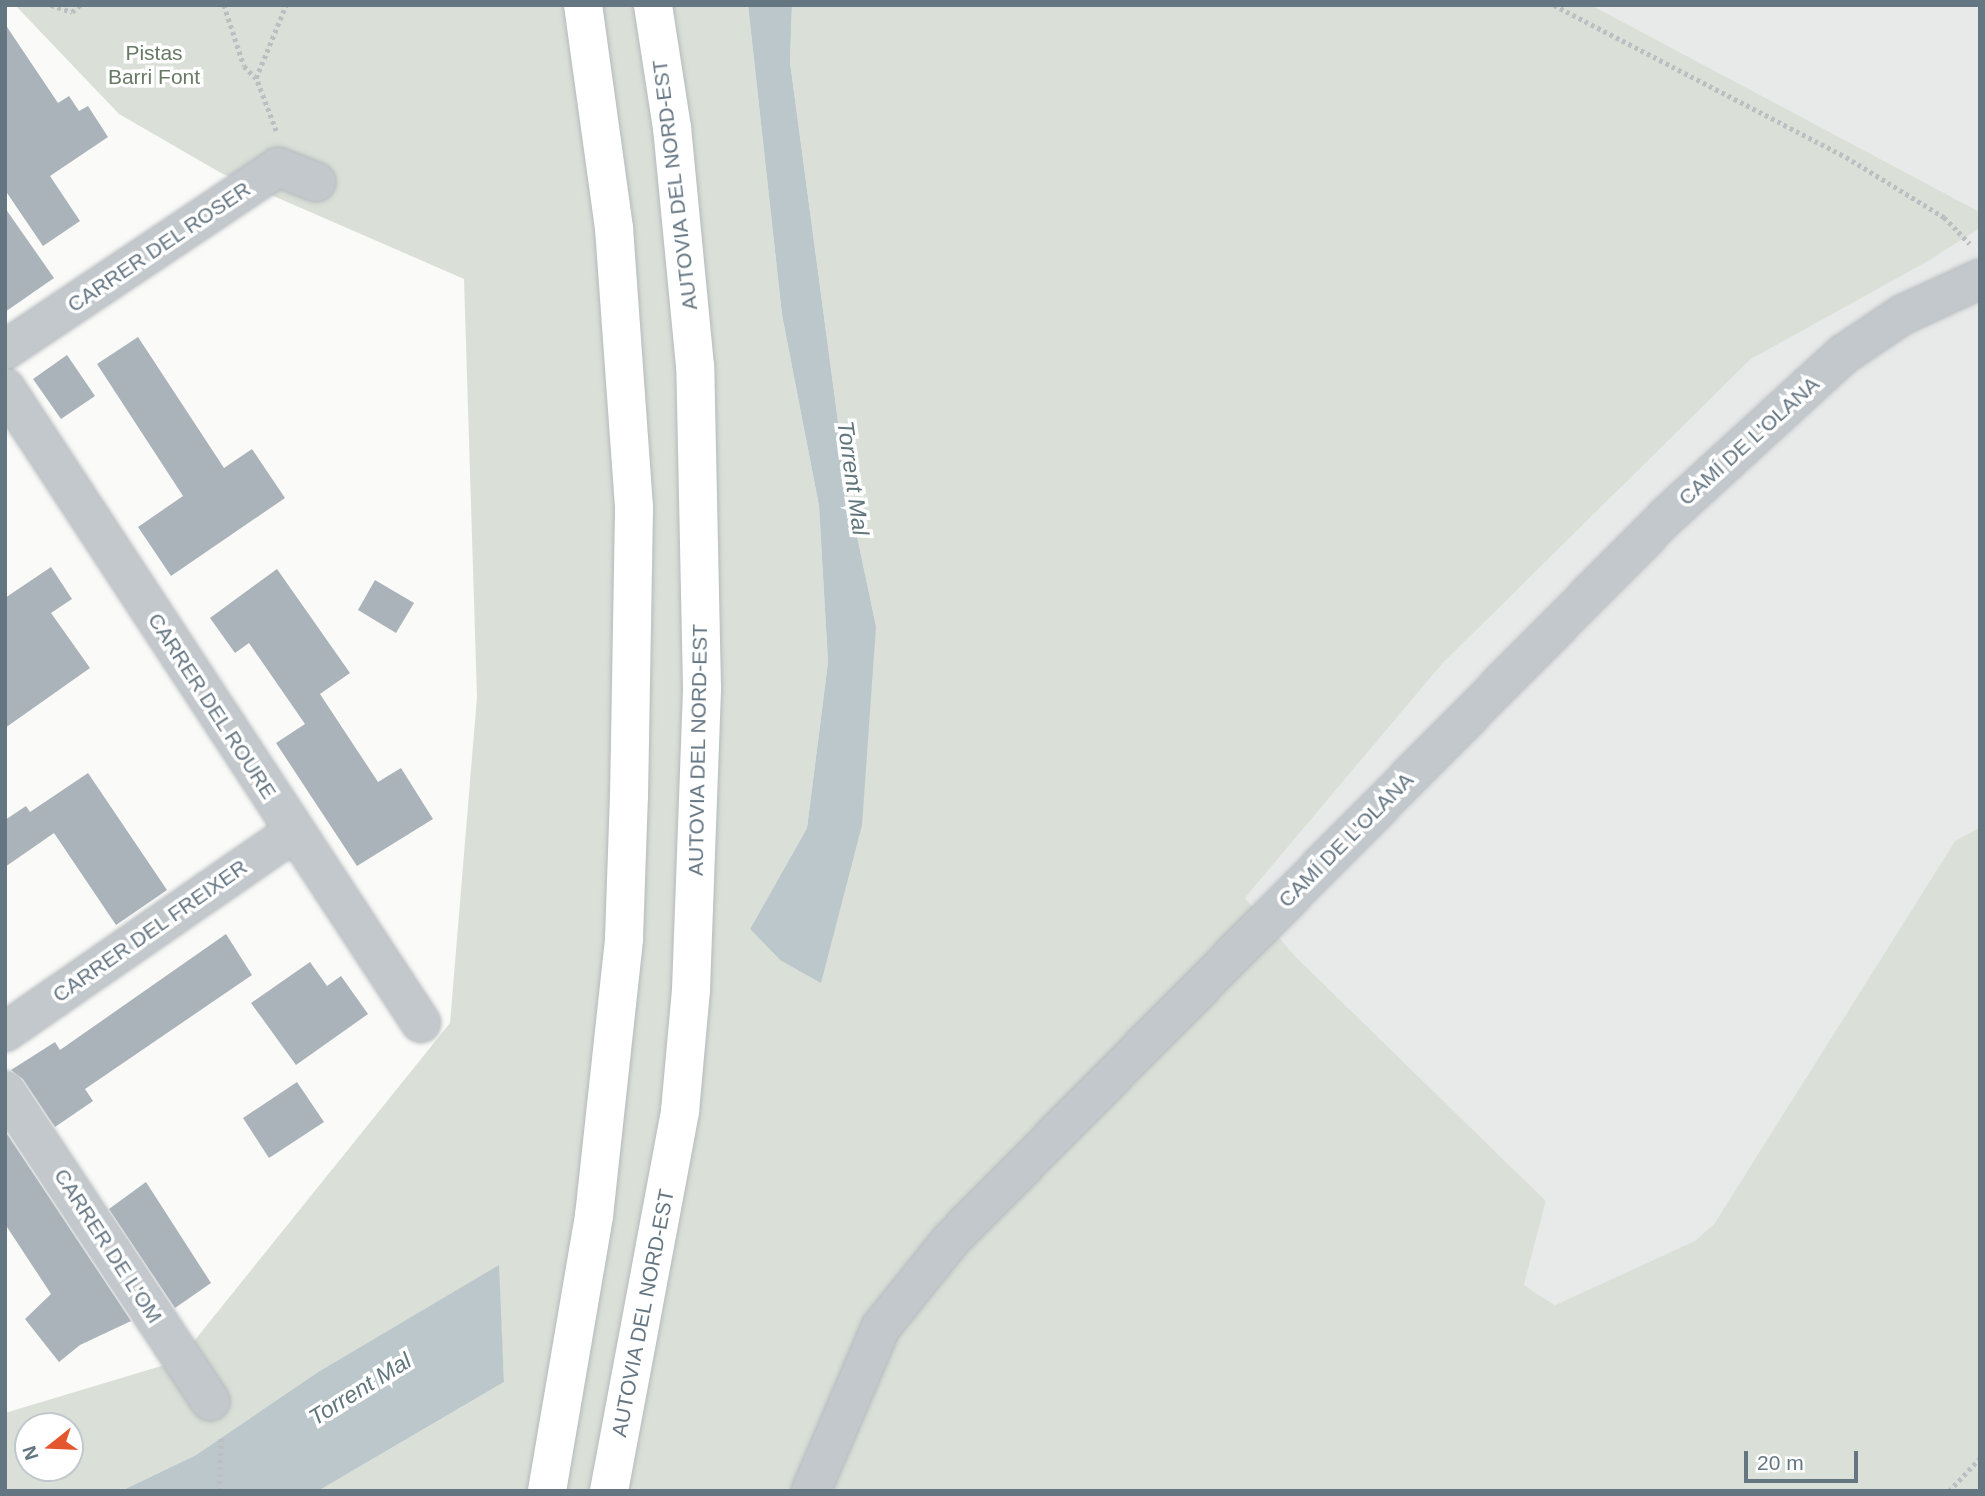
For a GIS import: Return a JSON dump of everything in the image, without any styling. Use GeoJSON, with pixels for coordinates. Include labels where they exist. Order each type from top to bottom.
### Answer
{"type":"FeatureCollection","features":[{"type":"Feature","properties":{"kind":"highway"},"geometry":{"type":"LineString","coordinates":[[547,1491],[594,1216],[624,938],[629,797],[635,507],[614,228],[583,5]]}},
{"type":"Feature","properties":{"kind":"highway","name":"AUTOVIA DEL NORD-EST"},"geometry":{"type":"LineString","coordinates":[[609,1491],[680,1111],[691,990],[702,700],[695,366],[672,128],[653,5]]}},
{"type":"Feature","properties":{"kind":"street"},"geometry":{"type":"LineString","coordinates":[[278,167],[316,182]]}},
{"type":"Feature","properties":{"kind":"street","name":"CARRER DEL ROSER"},"geometry":{"type":"LineString","coordinates":[[5,350],[278,167]]}},
{"type":"Feature","properties":{"kind":"street","name":"CAMÍ DE L'OLANA"},"geometry":{"type":"LineString","coordinates":[[811,1491],[881,1327],[951,1240],[1667,516],[1844,354],[1902,315],[1980,279]]}},
{"type":"Feature","properties":{"kind":"street","name":"CARRER DEL ROURE"},"geometry":{"type":"LineString","coordinates":[[5,388],[421,1023]]}},
{"type":"Feature","properties":{"kind":"street","name":"CARRER DEL FREIXER"},"geometry":{"type":"LineString","coordinates":[[5,1032],[295,831]]}},
{"type":"Feature","properties":{"kind":"street","name":"CARRER DE L'OM"},"geometry":{"type":"LineString","coordinates":[[5,1091],[210,1401]]}},
{"type":"Feature","properties":{"kind":"path"},"geometry":{"type":"LineString","coordinates":[[51,5],[72,12],[80,5]]}},
{"type":"Feature","properties":{"kind":"path"},"geometry":{"type":"LineString","coordinates":[[224,5],[244,66],[256,78],[276,131],[278,167]]}},
{"type":"Feature","properties":{"kind":"path"},"geometry":{"type":"LineString","coordinates":[[256,78],[286,5]]}},
{"type":"Feature","properties":{"kind":"path"},"geometry":{"type":"LineString","coordinates":[[1553,5],[1846,157],[1944,217],[1980,255]]}},
{"type":"Feature","properties":{"kind":"path"},"geometry":{"type":"LineString","coordinates":[[210,1401],[221,1438],[219,1491]]}},
{"type":"Feature","properties":{"kind":"path"},"geometry":{"type":"LineString","coordinates":[[1949,1491],[1980,1458]]}},
{"type":"Feature","properties":{"kind":"shaded area"},"geometry":{"type":"Polygon","coordinates":[[[1591,5],[1980,5],[1980,212],[1591,5]]]}},
{"type":"Feature","properties":{"kind":"shaded area"},"geometry":{"type":"Polygon","coordinates":[[[1980,228],[1980,827],[1955,841],[1714,1224],[1696,1241],[1555,1305],[1524,1285],[1546,1201],[1296,957],[1245,898],[1442,664],[1751,359],[1980,228]]]}},
{"type":"Feature","properties":{"kind":"green space","name":"Pistas Barri Font"},"geometry":{"type":"Polygon","coordinates":[[[15,5],[748,5],[782,315],[819,506],[828,662],[807,828],[750,929],[780,960],[876,626],[847,489],[790,62],[792,5],[1591,5],[1980,212],[1980,228],[1928,261],[1751,359],[1442,664],[1245,898],[1296,957],[1546,1201],[1524,1285],[1555,1305],[1695,1241],[1714,1224],[1955,841],[1980,827],[1980,1491],[318,1491],[504,1382],[498,1266],[318,1372],[196,1455],[121,1491],[5,1491],[5,1413],[178,1361],[450,1023],[477,697],[464,279],[221,173],[119,114],[15,5]]]}},
{"type":"Feature","properties":{"kind":"water"},"geometry":{"type":"Polygon","coordinates":[[[748,5],[792,5],[790,62],[847,489],[876,626],[862,825],[821,983],[780,960],[750,929],[807,828],[828,662],[819,506],[782,315],[748,5]]]}},
{"type":"Feature","properties":{"kind":"water","name":"Torrent Mal"},"geometry":{"type":"Polygon","coordinates":[[[499,1265],[504,1382],[318,1491],[121,1491],[196,1455],[318,1372],[499,1265]]]}},
{"type":"Feature","properties":{"kind":"building"},"geometry":{"type":"Polygon","coordinates":[[[5,24],[58,103],[69,96],[79,111],[88,106],[108,137],[50,176],[80,221],[43,246],[5,190],[5,24]]]}},
{"type":"Feature","properties":{"kind":"building"},"geometry":{"type":"Polygon","coordinates":[[[5,208],[54,278],[5,312],[5,208]]]}},
{"type":"Feature","properties":{"kind":"building"},"geometry":{"type":"Polygon","coordinates":[[[138,337],[224,468],[252,449],[285,498],[171,576],[138,527],[183,496],[97,364],[138,337]]]}},
{"type":"Feature","properties":{"kind":"building"},"geometry":{"type":"Polygon","coordinates":[[[67,355],[95,396],[61,419],[33,379],[67,355]]]}},
{"type":"Feature","properties":{"kind":"building"},"geometry":{"type":"Polygon","coordinates":[[[51,567],[72,599],[51,613],[90,668],[5,728],[5,598],[51,567]]]}},
{"type":"Feature","properties":{"kind":"building"},"geometry":{"type":"Polygon","coordinates":[[[277,569],[350,673],[320,694],[378,782],[401,768],[433,819],[357,866],[276,743],[305,724],[249,643],[235,653],[210,618],[277,569]]]}},
{"type":"Feature","properties":{"kind":"building"},"geometry":{"type":"Polygon","coordinates":[[[375,580],[414,603],[396,633],[358,610],[375,580]]]}},
{"type":"Feature","properties":{"kind":"building"},"geometry":{"type":"Polygon","coordinates":[[[88,773],[167,890],[116,925],[54,833],[5,867],[5,820],[26,806],[30,812],[88,773]]]}},
{"type":"Feature","properties":{"kind":"building"},"geometry":{"type":"Polygon","coordinates":[[[226,934],[252,975],[85,1089],[93,1101],[55,1127],[23,1079],[11,1070],[55,1042],[60,1050],[226,934]]]}},
{"type":"Feature","properties":{"kind":"building"},"geometry":{"type":"Polygon","coordinates":[[[310,962],[327,986],[341,976],[368,1014],[296,1065],[251,1003],[310,962]]]}},
{"type":"Feature","properties":{"kind":"building"},"geometry":{"type":"Polygon","coordinates":[[[297,1082],[324,1122],[269,1158],[243,1118],[297,1082]]]}},
{"type":"Feature","properties":{"kind":"building"},"geometry":{"type":"Polygon","coordinates":[[[5,1131],[131,1321],[80,1345],[59,1362],[25,1319],[51,1294],[5,1224],[5,1131]]]}},
{"type":"Feature","properties":{"kind":"building"},"geometry":{"type":"Polygon","coordinates":[[[146,1182],[211,1283],[175,1308],[109,1209],[146,1182]]]}}]}
